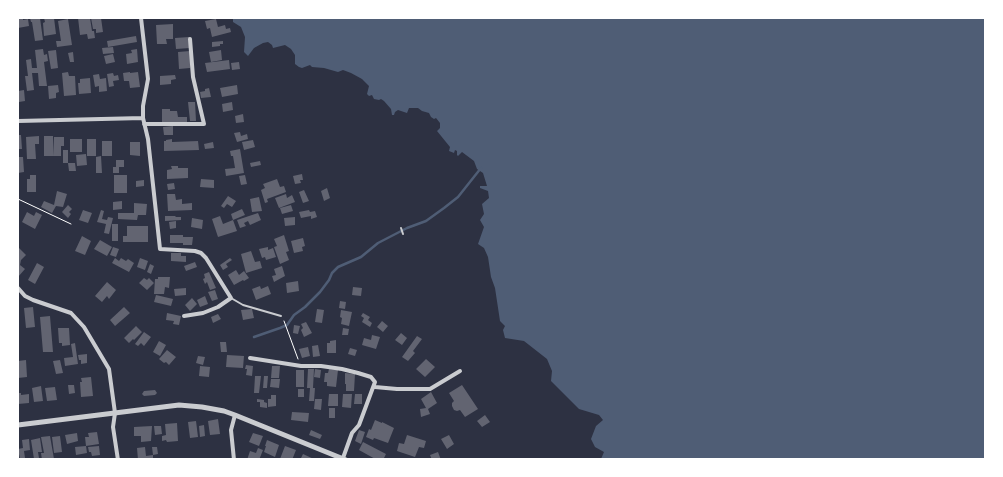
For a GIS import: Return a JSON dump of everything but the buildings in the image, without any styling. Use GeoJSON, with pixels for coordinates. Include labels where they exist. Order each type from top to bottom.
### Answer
{"type":"FeatureCollection","features":[{"type":"Feature","properties":{"kind":"street"},"geometry":{"type":"LineString","coordinates":[[142,18],[148,79],[143,106],[143,118],[148,139],[160,249],[201,253],[231,298],[203,314],[184,316]]}},
{"type":"Feature","properties":{"kind":"street"},"geometry":{"type":"LineString","coordinates":[[144,124],[204,124],[193,77],[190,39]]}},
{"type":"Feature","properties":{"kind":"street"},"geometry":{"type":"LineString","coordinates":[[18,121],[143,118]]}},
{"type":"Feature","properties":{"kind":"street"},"geometry":{"type":"LineString","coordinates":[[18,288],[25,296],[33,300],[71,313],[84,327],[109,369],[114,413],[113,428],[118,460]]}},
{"type":"Feature","properties":{"kind":"street"},"geometry":{"type":"LineString","coordinates":[[18,425],[179,405],[202,407],[224,411],[345,459],[352,432],[360,425],[375,387],[375,382],[371,378],[342,369],[301,366],[250,358]]}},
{"type":"Feature","properties":{"kind":"street"},"geometry":{"type":"LineString","coordinates":[[375,387],[430,389],[460,371]]}},
{"type":"Feature","properties":{"kind":"street"},"geometry":{"type":"LineString","coordinates":[[234,460],[231,430],[235,415]]}},
{"type":"Feature","properties":{"kind":"lane"},"geometry":{"type":"LineString","coordinates":[[401,228],[403,234]]}},
{"type":"Feature","properties":{"kind":"lane"},"geometry":{"type":"LineString","coordinates":[[231,298],[243,305],[281,316]]}},
{"type":"Feature","properties":{"kind":"path"},"geometry":{"type":"LineString","coordinates":[[18,200],[71,224]]}},
{"type":"Feature","properties":{"kind":"path"},"geometry":{"type":"LineString","coordinates":[[285,325],[301,366]]}},
{"type":"Feature","properties":{"kind":"water"},"geometry":{"type":"Polygon","coordinates":[[[233,18],[985,18],[985,459],[601,459],[604,452],[595,447],[591,439],[596,426],[603,420],[599,415],[579,409],[551,381],[552,371],[547,359],[524,341],[505,338],[503,330],[505,326],[500,321],[488,257],[484,248],[478,244],[484,227],[480,220],[484,214],[482,204],[489,198],[488,191],[480,188],[480,186],[487,186],[483,173],[477,169],[474,161],[462,152],[458,156],[457,151],[455,150],[454,153],[449,151],[450,147],[437,131],[440,128],[440,123],[436,118],[434,119],[429,113],[418,108],[409,108],[407,113],[398,110],[392,115],[391,109],[384,101],[374,99],[372,95],[369,96],[367,94],[369,86],[362,79],[351,73],[343,70],[338,72],[312,67],[310,65],[302,68],[299,67],[295,64],[295,55],[291,49],[285,45],[273,48],[268,42],[254,48],[248,56],[244,52],[245,37],[241,27],[233,22],[233,18]]]}},
{"type":"Feature","properties":{"kind":"waterway"},"geometry":{"type":"LineString","coordinates":[[254,337],[287,325],[294,315],[320,292],[338,267],[361,257],[378,243],[407,228],[426,221],[458,197],[481,168]]}}]}
